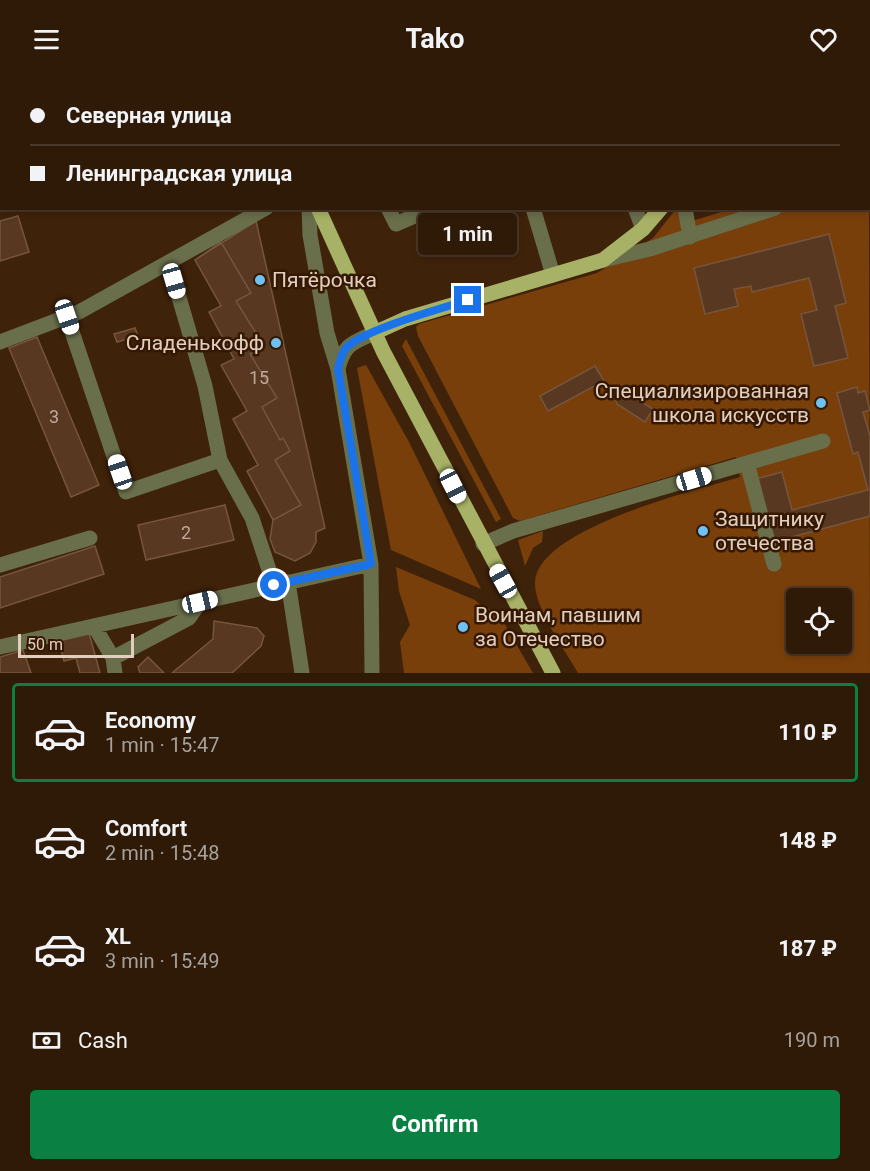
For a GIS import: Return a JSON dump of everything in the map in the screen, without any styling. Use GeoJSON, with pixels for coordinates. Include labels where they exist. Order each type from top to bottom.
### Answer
{"type":"FeatureCollection","features":[{"type":"Feature","properties":{"kind":"main road"},"geometry":{"type":"LineString","coordinates":[[319,210],[374,333],[483,544],[554,673]]}},
{"type":"Feature","properties":{"kind":"main road"},"geometry":{"type":"LineString","coordinates":[[374,333],[405,319],[603,260],[643,229],[659,210]]}},
{"type":"Feature","properties":{"kind":"street"},"geometry":{"type":"LineString","coordinates":[[0,342],[67,317],[262,210]]}},
{"type":"Feature","properties":{"kind":"street"},"geometry":{"type":"LineString","coordinates":[[309,210],[310,235],[327,333],[338,369],[371,564],[372,673]]}},
{"type":"Feature","properties":{"kind":"street"},"geometry":{"type":"LineString","coordinates":[[389,210],[396,224],[428,210]]}},
{"type":"Feature","properties":{"kind":"street"},"geometry":{"type":"LineString","coordinates":[[472,210],[477,216],[500,210]]}},
{"type":"Feature","properties":{"kind":"street"},"geometry":{"type":"LineString","coordinates":[[534,210],[553,275]]}},
{"type":"Feature","properties":{"kind":"street"},"geometry":{"type":"LineString","coordinates":[[636,210],[643,229]]}},
{"type":"Feature","properties":{"kind":"street"},"geometry":{"type":"LineString","coordinates":[[685,210],[690,237]]}},
{"type":"Feature","properties":{"kind":"street"},"geometry":{"type":"LineString","coordinates":[[603,260],[690,237],[770,210]]}},
{"type":"Feature","properties":{"kind":"street"},"geometry":{"type":"LineString","coordinates":[[169,263],[205,386],[220,460],[252,518],[281,583],[302,673]]}},
{"type":"Feature","properties":{"kind":"street"},"geometry":{"type":"LineString","coordinates":[[67,317],[126,492],[220,460]]}},
{"type":"Feature","properties":{"kind":"street"},"geometry":{"type":"LineString","coordinates":[[338,369],[342,354],[348,346],[374,333]]}},
{"type":"Feature","properties":{"kind":"street"},"geometry":{"type":"LineString","coordinates":[[483,544],[513,531],[824,441]]}},
{"type":"Feature","properties":{"kind":"street"},"geometry":{"type":"LineString","coordinates":[[747,463],[774,564]]}},
{"type":"Feature","properties":{"kind":"street"},"geometry":{"type":"LineString","coordinates":[[0,565],[90,538]]}},
{"type":"Feature","properties":{"kind":"street"},"geometry":{"type":"LineString","coordinates":[[0,647],[371,564]]}},
{"type":"Feature","properties":{"kind":"street"},"geometry":{"type":"LineString","coordinates":[[94,626],[114,665],[189,618],[200,602]]}},
{"type":"Feature","properties":{"kind":"shaded area"},"geometry":{"type":"Polygon","coordinates":[[[675,210],[689,210],[692,221],[728,210],[869,210],[870,673],[578,673],[551,629],[539,604],[535,582],[543,563],[562,545],[589,529],[622,514],[740,477],[736,457],[520,521],[513,518],[418,336],[416,327],[419,324],[597,273],[653,238],[675,210]]]}},
{"type":"Feature","properties":{"kind":"shaded area"},"geometry":{"type":"Polygon","coordinates":[[[406,339],[501,519],[496,522],[402,346],[406,339]]]}},
{"type":"Feature","properties":{"kind":"shaded area"},"geometry":{"type":"Polygon","coordinates":[[[366,365],[409,442],[481,589],[391,550],[357,368],[366,365]]]}},
{"type":"Feature","properties":{"kind":"shaded area"},"geometry":{"type":"Polygon","coordinates":[[[543,531],[542,542],[533,548],[525,566],[518,540],[543,531]]]}},
{"type":"Feature","properties":{"kind":"shaded area"},"geometry":{"type":"Polygon","coordinates":[[[396,567],[475,600],[498,613],[533,673],[404,673],[400,642],[410,625],[399,591],[396,567]]]}},
{"type":"Feature","properties":{"kind":"building"},"geometry":{"type":"Polygon","coordinates":[[[18,216],[29,252],[0,261],[0,221],[18,216]]]}},
{"type":"Feature","properties":{"kind":"building"},"geometry":{"type":"Polygon","coordinates":[[[256,221],[325,528],[316,532],[316,542],[310,553],[295,561],[275,552],[270,539],[273,520],[247,471],[258,465],[233,419],[247,411],[221,365],[234,359],[209,312],[221,306],[195,260],[256,221]]]}},
{"type":"Feature","properties":{"kind":"building"},"geometry":{"type":"Polygon","coordinates":[[[829,234],[846,303],[835,306],[848,358],[814,366],[801,314],[817,310],[809,278],[752,292],[751,286],[734,289],[738,306],[705,314],[694,268],[829,234]]]}},
{"type":"Feature","properties":{"kind":"building"},"geometry":{"type":"Polygon","coordinates":[[[221,242],[251,293],[236,301],[264,346],[250,354],[277,398],[262,407],[280,440],[283,438],[290,451],[275,460],[301,505],[273,520],[247,471],[258,465],[233,419],[247,411],[221,365],[234,359],[209,312],[221,306],[195,260],[221,242]]]}},
{"type":"Feature","properties":{"kind":"building"},"geometry":{"type":"Polygon","coordinates":[[[135,328],[138,336],[117,342],[114,334],[135,328]]]}},
{"type":"Feature","properties":{"kind":"building"},"geometry":{"type":"Polygon","coordinates":[[[37,337],[99,485],[71,497],[9,348],[37,337]]]}},
{"type":"Feature","properties":{"kind":"building"},"geometry":{"type":"Polygon","coordinates":[[[595,366],[604,381],[548,411],[540,396],[595,366]]]}},
{"type":"Feature","properties":{"kind":"building"},"geometry":{"type":"Polygon","coordinates":[[[857,387],[858,393],[865,391],[870,410],[863,412],[870,436],[870,516],[773,542],[756,479],[782,472],[792,510],[868,490],[858,452],[853,454],[837,393],[857,387]]]}},
{"type":"Feature","properties":{"kind":"building"},"geometry":{"type":"Polygon","coordinates":[[[625,392],[653,409],[645,422],[617,404],[614,394],[625,392]]]}},
{"type":"Feature","properties":{"kind":"building"},"geometry":{"type":"Polygon","coordinates":[[[225,505],[234,540],[146,560],[138,525],[225,505]]]}},
{"type":"Feature","properties":{"kind":"building"},"geometry":{"type":"Polygon","coordinates":[[[95,546],[104,574],[0,608],[0,577],[95,546]]]}},
{"type":"Feature","properties":{"kind":"building"},"geometry":{"type":"Polygon","coordinates":[[[214,621],[257,628],[264,636],[261,646],[232,673],[172,673],[213,639],[214,621]]]}},
{"type":"Feature","properties":{"kind":"building"},"geometry":{"type":"Polygon","coordinates":[[[89,633],[100,673],[80,673],[76,658],[64,661],[59,641],[89,633]]]}},
{"type":"Feature","properties":{"kind":"building"},"geometry":{"type":"Polygon","coordinates":[[[23,650],[31,673],[0,673],[0,657],[23,650]]]}},
{"type":"Feature","properties":{"kind":"building"},"geometry":{"type":"Polygon","coordinates":[[[148,657],[164,673],[140,673],[138,667],[148,657]]]}},
{"type":"Feature","properties":{"kind":"place","name":"Пятёрочка"},"geometry":{"type":"Point","coordinates":[260,280]}},
{"type":"Feature","properties":{"kind":"place","name":"Сладенькофф"},"geometry":{"type":"Point","coordinates":[276,343]}},
{"type":"Feature","properties":{"kind":"place","name":"Специализированная школа искусств"},"geometry":{"type":"Point","coordinates":[821,403]}},
{"type":"Feature","properties":{"kind":"place","name":"Защитнику отечества"},"geometry":{"type":"Point","coordinates":[703,531]}},
{"type":"Feature","properties":{"kind":"place","name":"Воинам, павшим за Отечество"},"geometry":{"type":"Point","coordinates":[463,627]}},
{"type":"Feature","properties":{"kind":"route"},"geometry":{"type":"LineString","coordinates":[[274,585],[353,566],[371,564],[338,369],[342,354],[353,342],[405,319],[468,300]]}}]}
